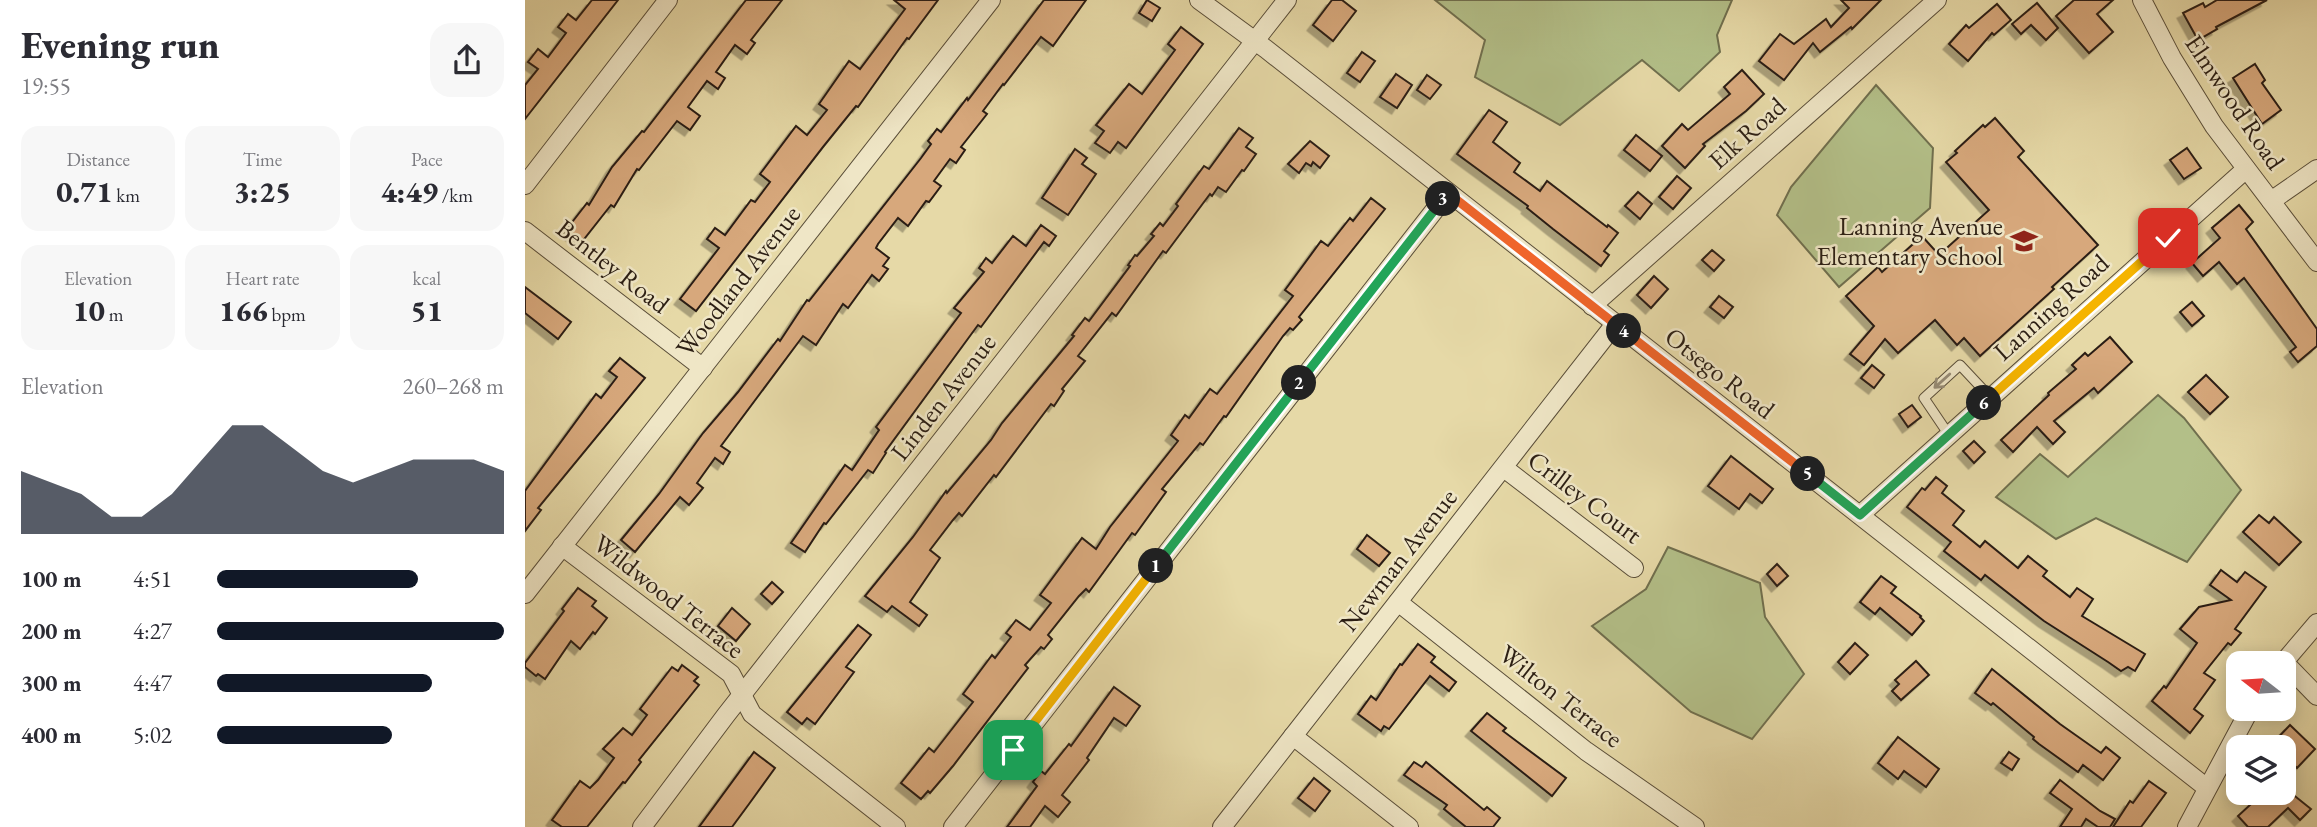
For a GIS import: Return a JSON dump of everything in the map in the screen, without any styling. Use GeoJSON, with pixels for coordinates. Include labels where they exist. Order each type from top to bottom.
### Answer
{"type":"FeatureCollection","features":[{"type":"Feature","properties":{"kind":"street"},"geometry":{"type":"LineString","coordinates":[[525,185],[668,0]]}},
{"type":"Feature","properties":{"kind":"street","name":"Woodland Avenue"},"geometry":{"type":"LineString","coordinates":[[525,594],[991,0]]}},
{"type":"Feature","properties":{"kind":"street","name":"Otsego Road"},"geometry":{"type":"LineString","coordinates":[[1199,0],[1255,41],[2207,788]]}},
{"type":"Feature","properties":{"kind":"street","name":"Linden Avenue"},"geometry":{"type":"LineString","coordinates":[[642,827],[742,695],[1287,0]]}},
{"type":"Feature","properties":{"kind":"street","name":"Elk Road"},"geometry":{"type":"LineString","coordinates":[[1592,306],[1937,0]]}},
{"type":"Feature","properties":{"kind":"street","name":"Elmwood Road"},"geometry":{"type":"LineString","coordinates":[[2142,0],[2193,93],[2246,169],[2317,262]]}},
{"type":"Feature","properties":{"kind":"street","name":"Lanning Road"},"geometry":{"type":"LineString","coordinates":[[1860,515],[2246,169]]}},
{"type":"Feature","properties":{"kind":"street"},"geometry":{"type":"LineString","coordinates":[[2271,201],[2317,169]]}},
{"type":"Feature","properties":{"kind":"street"},"geometry":{"type":"LineString","coordinates":[[953,827],[1448,193]]}},
{"type":"Feature","properties":{"kind":"street","name":"Bentley Road"},"geometry":{"type":"LineString","coordinates":[[525,231],[703,368]]}},
{"type":"Feature","properties":{"kind":"street","name":"Newman Avenue"},"geometry":{"type":"LineString","coordinates":[[1222,827],[1615,324]]}},
{"type":"Feature","properties":{"kind":"street","name":"Crilley Court"},"geometry":{"type":"LineString","coordinates":[[1504,468],[1635,568]]}},
{"type":"Feature","properties":{"kind":"street","name":"Wildwood Terrace"},"geometry":{"type":"LineString","coordinates":[[562,546],[731,674],[752,714],[896,827]]}},
{"type":"Feature","properties":{"kind":"street","name":"Wilton Terrace"},"geometry":{"type":"LineString","coordinates":[[1398,602],[1586,751],[1695,827]]}},
{"type":"Feature","properties":{"kind":"street"},"geometry":{"type":"LineString","coordinates":[[2293,651],[2317,623]]}},
{"type":"Feature","properties":{"kind":"street"},"geometry":{"type":"LineString","coordinates":[[2296,674],[2317,696]]}},
{"type":"Feature","properties":{"kind":"street"},"geometry":{"type":"LineString","coordinates":[[2187,827],[2244,721]]}},
{"type":"Feature","properties":{"kind":"street"},"geometry":{"type":"LineString","coordinates":[[1293,736],[1409,827]]}},
{"type":"Feature","properties":{"kind":"lane"},"geometry":{"type":"LineString","coordinates":[[1949,435],[1923,398],[1960,365],[1990,397]]}},
{"type":"Feature","properties":{"kind":"green space"},"geometry":{"type":"Polygon","coordinates":[[[1435,0],[1732,0],[1717,35],[1720,52],[1679,91],[1642,60],[1560,125],[1475,77],[1485,40],[1435,0]]]}},
{"type":"Feature","properties":{"kind":"green space"},"geometry":{"type":"Polygon","coordinates":[[[1876,85],[1933,148],[1930,208],[1839,287],[1777,215],[1791,187],[1876,85]]]}},
{"type":"Feature","properties":{"kind":"green space"},"geometry":{"type":"Polygon","coordinates":[[[2158,395],[2184,418],[2241,490],[2187,562],[2096,518],[2056,539],[1996,497],[2040,454],[2068,477],[2158,395]]]}},
{"type":"Feature","properties":{"kind":"green space"},"geometry":{"type":"Polygon","coordinates":[[[1668,547],[1760,583],[1765,617],[1804,674],[1752,739],[1691,712],[1592,626],[1646,589],[1668,547]]]}},
{"type":"Feature","properties":{"kind":"building"},"geometry":{"type":"Polygon","coordinates":[[[592,0],[618,0],[525,119],[525,85],[538,69],[528,62],[538,49],[548,57],[566,33],[558,27],[568,14],[576,20],[592,0]]]}},
{"type":"Feature","properties":{"kind":"building"},"geometry":{"type":"Polygon","coordinates":[[[746,0],[782,0],[751,40],[755,43],[747,54],[735,45],[716,72],[725,78],[718,89],[707,81],[688,107],[700,116],[690,130],[677,121],[639,170],[637,169],[614,207],[611,205],[581,243],[566,230],[587,203],[589,205],[612,167],[642,131],[644,132],[746,0]]]}},
{"type":"Feature","properties":{"kind":"building"},"geometry":{"type":"Polygon","coordinates":[[[894,0],[938,0],[858,107],[856,106],[823,147],[696,311],[680,299],[719,248],[707,239],[715,228],[725,235],[751,200],[755,202],[770,182],[760,174],[796,126],[807,135],[827,110],[819,104],[849,61],[860,69],[905,9],[894,0]]]}},
{"type":"Feature","properties":{"kind":"building"},"geometry":{"type":"Polygon","coordinates":[[[1044,0],[1086,0],[1053,46],[1041,37],[1003,84],[983,111],[987,114],[961,147],[965,150],[956,163],[950,159],[934,181],[941,186],[929,202],[926,201],[908,226],[898,218],[878,244],[876,248],[889,258],[883,266],[888,269],[879,281],[872,275],[848,308],[843,304],[816,345],[803,336],[721,446],[730,452],[723,464],[715,458],[697,483],[703,488],[689,505],[680,497],[635,552],[621,540],[778,339],[780,341],[807,300],[809,301],[921,158],[937,129],[941,132],[967,98],[968,100],[1044,0]]]}},
{"type":"Feature","properties":{"kind":"building"},"geometry":{"type":"Polygon","coordinates":[[[1147,0],[1160,8],[1152,21],[1139,13],[1147,0]]]}},
{"type":"Feature","properties":{"kind":"building"},"geometry":{"type":"Polygon","coordinates":[[[1332,0],[1342,0],[1356,11],[1333,41],[1313,25],[1332,0]]]}},
{"type":"Feature","properties":{"kind":"building"},"geometry":{"type":"Polygon","coordinates":[[[1841,0],[1881,0],[1852,29],[1851,27],[1820,52],[1813,43],[1784,80],[1759,61],[1780,34],[1794,44],[1826,19],[1831,27],[1849,8],[1841,0]]]}},
{"type":"Feature","properties":{"kind":"building"},"geometry":{"type":"Polygon","coordinates":[[[2074,0],[2113,0],[2097,14],[2113,32],[2089,53],[2056,16],[2074,0]]]}},
{"type":"Feature","properties":{"kind":"building"},"geometry":{"type":"Polygon","coordinates":[[[2217,0],[2267,0],[2216,27],[2217,29],[2198,40],[2183,13],[2203,3],[2205,7],[2217,0]]]}},
{"type":"Feature","properties":{"kind":"building"},"geometry":{"type":"Polygon","coordinates":[[[2037,3],[2058,28],[2046,40],[2031,25],[2021,34],[2012,24],[2037,3]]]}},
{"type":"Feature","properties":{"kind":"building"},"geometry":{"type":"Polygon","coordinates":[[[1997,4],[2011,20],[1994,35],[1992,33],[1968,61],[1949,44],[1966,25],[1969,28],[1997,4]]]}},
{"type":"Feature","properties":{"kind":"building"},"geometry":{"type":"Polygon","coordinates":[[[1181,27],[1203,44],[1126,148],[1118,142],[1110,153],[1095,143],[1104,131],[1096,125],[1129,84],[1142,94],[1175,50],[1168,44],[1181,27]]]}},
{"type":"Feature","properties":{"kind":"building"},"geometry":{"type":"Polygon","coordinates":[[[1362,52],[1375,61],[1360,82],[1347,73],[1362,52]]]}},
{"type":"Feature","properties":{"kind":"building"},"geometry":{"type":"Polygon","coordinates":[[[2255,64],[2265,80],[2262,83],[2281,110],[2262,124],[2233,78],[2255,64]]]}},
{"type":"Feature","properties":{"kind":"building"},"geometry":{"type":"Polygon","coordinates":[[[1742,70],[1764,94],[1703,144],[1705,146],[1685,168],[1662,146],[1682,124],[1688,130],[1730,94],[1724,87],[1742,70]]]}},
{"type":"Feature","properties":{"kind":"building"},"geometry":{"type":"Polygon","coordinates":[[[1396,74],[1412,85],[1397,108],[1380,97],[1396,74]]]}},
{"type":"Feature","properties":{"kind":"building"},"geometry":{"type":"Polygon","coordinates":[[[1427,75],[1441,85],[1430,99],[1417,90],[1427,75]]]}},
{"type":"Feature","properties":{"kind":"building"},"geometry":{"type":"Polygon","coordinates":[[[1489,110],[1507,122],[1493,142],[1520,163],[1514,172],[1540,191],[1547,181],[1618,233],[1604,251],[1609,255],[1601,266],[1527,208],[1528,206],[1457,154],[1489,110]]]}},
{"type":"Feature","properties":{"kind":"building","name":"Lanning Avenue Elementary School"},"geometry":{"type":"Polygon","coordinates":[[[1995,118],[2024,151],[2018,157],[2098,245],[1980,356],[1964,338],[1957,345],[1935,320],[1898,353],[1885,339],[1864,365],[1850,354],[1874,326],[1846,296],[1878,267],[1882,272],[1922,236],[1939,255],[1989,210],[1946,162],[1983,125],[1985,127],[1995,118]]]}},
{"type":"Feature","properties":{"kind":"building"},"geometry":{"type":"Polygon","coordinates":[[[1239,128],[1253,138],[1246,147],[1256,154],[1244,171],[1242,170],[1226,192],[1218,187],[1212,196],[1210,194],[1166,253],[1163,251],[1116,316],[1112,313],[1078,356],[1085,361],[1062,389],[1064,391],[1054,406],[1051,404],[996,477],[994,475],[962,516],[959,513],[930,550],[940,558],[910,602],[927,615],[919,626],[892,606],[887,612],[865,596],[946,491],[947,493],[1074,336],[1072,335],[1085,318],[1089,321],[1130,266],[1128,265],[1135,255],[1137,256],[1154,236],[1151,234],[1160,223],[1163,226],[1178,206],[1176,204],[1204,166],[1209,169],[1239,128]]]}},
{"type":"Feature","properties":{"kind":"building"},"geometry":{"type":"Polygon","coordinates":[[[1636,135],[1662,156],[1650,171],[1624,150],[1636,135]]]}},
{"type":"Feature","properties":{"kind":"building"},"geometry":{"type":"Polygon","coordinates":[[[1310,141],[1329,156],[1320,168],[1313,162],[1311,166],[1306,163],[1299,173],[1288,164],[1310,141]]]}},
{"type":"Feature","properties":{"kind":"building"},"geometry":{"type":"Polygon","coordinates":[[[2187,148],[2201,168],[2184,179],[2170,160],[2187,148]]]}},
{"type":"Feature","properties":{"kind":"building"},"geometry":{"type":"Polygon","coordinates":[[[1075,149],[1087,158],[1082,164],[1096,174],[1068,215],[1042,198],[1075,149]]]}},
{"type":"Feature","properties":{"kind":"building"},"geometry":{"type":"Polygon","coordinates":[[[1677,176],[1691,188],[1673,209],[1659,197],[1677,176]]]}},
{"type":"Feature","properties":{"kind":"building"},"geometry":{"type":"Polygon","coordinates":[[[1638,192],[1652,204],[1640,219],[1625,206],[1638,192]]]}},
{"type":"Feature","properties":{"kind":"building"},"geometry":{"type":"Polygon","coordinates":[[[1371,198],[1385,209],[1299,317],[1302,320],[1283,336],[1226,417],[1224,416],[1203,445],[1200,443],[1162,489],[1166,492],[1135,535],[1132,533],[1089,592],[1086,589],[1079,596],[1048,635],[1052,639],[1025,665],[1028,668],[953,766],[930,793],[928,791],[921,799],[901,783],[929,748],[934,752],[973,702],[963,694],[992,655],[995,658],[1011,637],[1006,633],[1016,620],[1030,630],[1051,603],[1040,595],[1082,538],[1096,549],[1110,527],[1178,441],[1171,435],[1185,415],[1189,418],[1210,389],[1217,394],[1293,296],[1285,290],[1321,241],[1328,246],[1350,218],[1353,221],[1371,198]]]}},
{"type":"Feature","properties":{"kind":"building"},"geometry":{"type":"Polygon","coordinates":[[[2239,205],[2253,222],[2246,229],[2317,329],[2317,346],[2298,362],[2290,352],[2296,347],[2244,278],[2237,284],[2219,262],[2203,276],[2192,263],[2220,238],[2212,228],[2239,205]]]}},
{"type":"Feature","properties":{"kind":"building"},"geometry":{"type":"Polygon","coordinates":[[[1041,225],[1056,236],[1049,246],[1044,242],[981,327],[978,325],[885,452],[873,473],[868,470],[826,524],[824,523],[805,552],[791,543],[845,465],[852,470],[879,430],[876,427],[961,313],[954,308],[984,272],[979,268],[986,258],[992,263],[1013,236],[1026,246],[1041,225]]]}},
{"type":"Feature","properties":{"kind":"building"},"geometry":{"type":"Polygon","coordinates":[[[1712,250],[1724,260],[1714,271],[1702,260],[1712,250]]]}},
{"type":"Feature","properties":{"kind":"building"},"geometry":{"type":"Polygon","coordinates":[[[1654,276],[1668,289],[1651,308],[1637,295],[1654,276]]]}},
{"type":"Feature","properties":{"kind":"building"},"geometry":{"type":"Polygon","coordinates":[[[525,287],[571,322],[558,339],[525,313],[525,287]]]}},
{"type":"Feature","properties":{"kind":"building"},"geometry":{"type":"Polygon","coordinates":[[[1719,296],[1733,307],[1724,318],[1710,307],[1719,296]]]}},
{"type":"Feature","properties":{"kind":"building"},"geometry":{"type":"Polygon","coordinates":[[[2192,302],[2204,316],[2192,326],[2180,312],[2192,302]]]}},
{"type":"Feature","properties":{"kind":"building"},"geometry":{"type":"Polygon","coordinates":[[[2110,337],[2132,362],[2098,393],[2094,388],[2054,421],[2065,432],[2053,444],[2037,427],[2013,452],[2001,440],[2076,369],[2072,365],[2085,353],[2088,356],[2110,337]]]}},
{"type":"Feature","properties":{"kind":"building"},"geometry":{"type":"Polygon","coordinates":[[[620,358],[645,378],[538,508],[541,510],[525,531],[525,491],[596,394],[601,398],[617,377],[609,371],[620,358]]]}},
{"type":"Feature","properties":{"kind":"building"},"geometry":{"type":"Polygon","coordinates":[[[1872,365],[1884,375],[1874,388],[1861,378],[1872,365]]]}},
{"type":"Feature","properties":{"kind":"building"},"geometry":{"type":"Polygon","coordinates":[[[2206,375],[2228,397],[2210,414],[2188,392],[2206,375]]]}},
{"type":"Feature","properties":{"kind":"building"},"geometry":{"type":"Polygon","coordinates":[[[1912,405],[1921,417],[1908,427],[1899,414],[1912,405]]]}},
{"type":"Feature","properties":{"kind":"building"},"geometry":{"type":"Polygon","coordinates":[[[1974,441],[1985,452],[1974,463],[1963,451],[1974,441]]]}},
{"type":"Feature","properties":{"kind":"building"},"geometry":{"type":"Polygon","coordinates":[[[1731,456],[1773,489],[1762,503],[1750,494],[1739,509],[1708,486],[1731,456]]]}},
{"type":"Feature","properties":{"kind":"building"},"geometry":{"type":"Polygon","coordinates":[[[1936,477],[1947,486],[1942,493],[1964,511],[1953,525],[1980,547],[1985,541],[2018,568],[2028,556],[2047,571],[2043,576],[2070,597],[2077,588],[2093,599],[2082,616],[2145,654],[2135,671],[2128,667],[2121,671],[2044,621],[1985,575],[1981,580],[1944,551],[1951,542],[1907,507],[1922,488],[1925,490],[1936,477]]]}},
{"type":"Feature","properties":{"kind":"building"},"geometry":{"type":"Polygon","coordinates":[[[2259,515],[2269,523],[2274,517],[2301,542],[2279,565],[2243,532],[2259,515]]]}},
{"type":"Feature","properties":{"kind":"building"},"geometry":{"type":"Polygon","coordinates":[[[1367,535],[1390,553],[1379,566],[1357,549],[1367,535]]]}},
{"type":"Feature","properties":{"kind":"building"},"geometry":{"type":"Polygon","coordinates":[[[1777,564],[1788,576],[1777,586],[1767,574],[1777,564]]]}},
{"type":"Feature","properties":{"kind":"building"},"geometry":{"type":"Polygon","coordinates":[[[2221,570],[2237,582],[2245,572],[2266,587],[2235,629],[2241,633],[2231,645],[2228,643],[2204,673],[2215,680],[2194,709],[2203,716],[2190,733],[2152,701],[2164,686],[2166,688],[2197,643],[2180,629],[2199,607],[2231,600],[2210,585],[2221,570]]]}},
{"type":"Feature","properties":{"kind":"building"},"geometry":{"type":"Polygon","coordinates":[[[1881,576],[1896,587],[1891,593],[1924,621],[1912,635],[1880,608],[1875,614],[1860,602],[1881,576]]]}},
{"type":"Feature","properties":{"kind":"building"},"geometry":{"type":"Polygon","coordinates":[[[772,582],[783,592],[772,604],[761,594],[772,582]]]}},
{"type":"Feature","properties":{"kind":"building"},"geometry":{"type":"Polygon","coordinates":[[[578,588],[596,601],[592,606],[607,618],[580,649],[571,641],[545,679],[538,674],[536,676],[525,667],[525,663],[578,588]]]}},
{"type":"Feature","properties":{"kind":"building"},"geometry":{"type":"Polygon","coordinates":[[[732,608],[750,624],[736,641],[718,626],[732,608]]]}},
{"type":"Feature","properties":{"kind":"building"},"geometry":{"type":"Polygon","coordinates":[[[858,625],[871,635],[846,667],[854,672],[815,724],[807,718],[802,724],[787,712],[858,625]]]}},
{"type":"Feature","properties":{"kind":"building"},"geometry":{"type":"Polygon","coordinates":[[[1855,643],[1868,655],[1850,674],[1838,662],[1855,643]]]}},
{"type":"Feature","properties":{"kind":"building"},"geometry":{"type":"Polygon","coordinates":[[[1418,644],[1435,657],[1431,662],[1456,682],[1449,691],[1430,676],[1389,729],[1384,726],[1381,731],[1358,714],[1371,696],[1376,700],[1400,664],[1402,665],[1418,644]]]}},
{"type":"Feature","properties":{"kind":"building"},"geometry":{"type":"Polygon","coordinates":[[[1916,661],[1929,675],[1901,700],[1892,691],[1899,684],[1895,680],[1916,661]]]}},
{"type":"Feature","properties":{"kind":"building"},"geometry":{"type":"Polygon","coordinates":[[[682,665],[698,677],[694,681],[699,685],[639,760],[641,762],[625,783],[623,782],[587,827],[562,827],[552,820],[580,781],[590,788],[598,780],[614,758],[603,749],[623,728],[632,735],[647,715],[640,709],[672,667],[678,671],[682,665]]]}},
{"type":"Feature","properties":{"kind":"building"},"geometry":{"type":"Polygon","coordinates":[[[1992,669],[2101,753],[2106,747],[2120,758],[2103,780],[2083,765],[2078,772],[2039,744],[1993,703],[1991,705],[1975,693],[1992,669]]]}},
{"type":"Feature","properties":{"kind":"building"},"geometry":{"type":"Polygon","coordinates":[[[1114,687],[1140,706],[1126,726],[1114,718],[1087,758],[1089,760],[1062,795],[1070,802],[1058,817],[1045,806],[1030,827],[1007,827],[1037,786],[1033,782],[1041,771],[1045,774],[1069,744],[1071,746],[1114,687]]]}},
{"type":"Feature","properties":{"kind":"building"},"geometry":{"type":"Polygon","coordinates":[[[1487,713],[1506,728],[1503,731],[1566,778],[1552,796],[1471,731],[1487,713]]]}},
{"type":"Feature","properties":{"kind":"building"},"geometry":{"type":"Polygon","coordinates":[[[2290,725],[2315,749],[2297,768],[2296,735],[2280,735],[2290,725]]]}},
{"type":"Feature","properties":{"kind":"building"},"geometry":{"type":"Polygon","coordinates":[[[1898,737],[1939,769],[1926,787],[1904,771],[1898,779],[1878,763],[1898,737]]]}},
{"type":"Feature","properties":{"kind":"building"},"geometry":{"type":"Polygon","coordinates":[[[754,752],[775,768],[749,804],[732,827],[699,827],[754,752]]]}},
{"type":"Feature","properties":{"kind":"building"},"geometry":{"type":"Polygon","coordinates":[[[2009,752],[2019,759],[2012,770],[2001,763],[2009,752]]]}},
{"type":"Feature","properties":{"kind":"building"},"geometry":{"type":"Polygon","coordinates":[[[1414,762],[1422,767],[1426,762],[1484,810],[1487,807],[1500,818],[1493,827],[1466,827],[1444,809],[1447,805],[1404,775],[1414,762]]]}},
{"type":"Feature","properties":{"kind":"building"},"geometry":{"type":"Polygon","coordinates":[[[1314,778],[1330,791],[1315,811],[1298,798],[1314,778]]]}},
{"type":"Feature","properties":{"kind":"building"},"geometry":{"type":"Polygon","coordinates":[[[2060,780],[2100,811],[2115,819],[2110,827],[2098,827],[2086,819],[2081,827],[2060,827],[2072,809],[2050,793],[2060,780]]]}},
{"type":"Feature","properties":{"kind":"building"},"geometry":{"type":"Polygon","coordinates":[[[2149,781],[2166,793],[2141,827],[2113,827],[2130,801],[2133,803],[2149,781]]]}},
{"type":"Feature","properties":{"kind":"building"},"geometry":{"type":"Polygon","coordinates":[[[2296,797],[2311,809],[2300,820],[2288,808],[2268,827],[2248,827],[2238,816],[2250,805],[2296,805],[2296,797]]]}},
{"type":"Feature","properties":{"kind":"place","name":"Lanning Avenue Elementary School"},"geometry":{"type":"Point","coordinates":[2024,241]}},
{"type":"Feature","properties":{"kind":"route"},"geometry":{"type":"LineString","coordinates":[[1013,750],[1448,193],[1860,515],[2168,238]]}}]}
